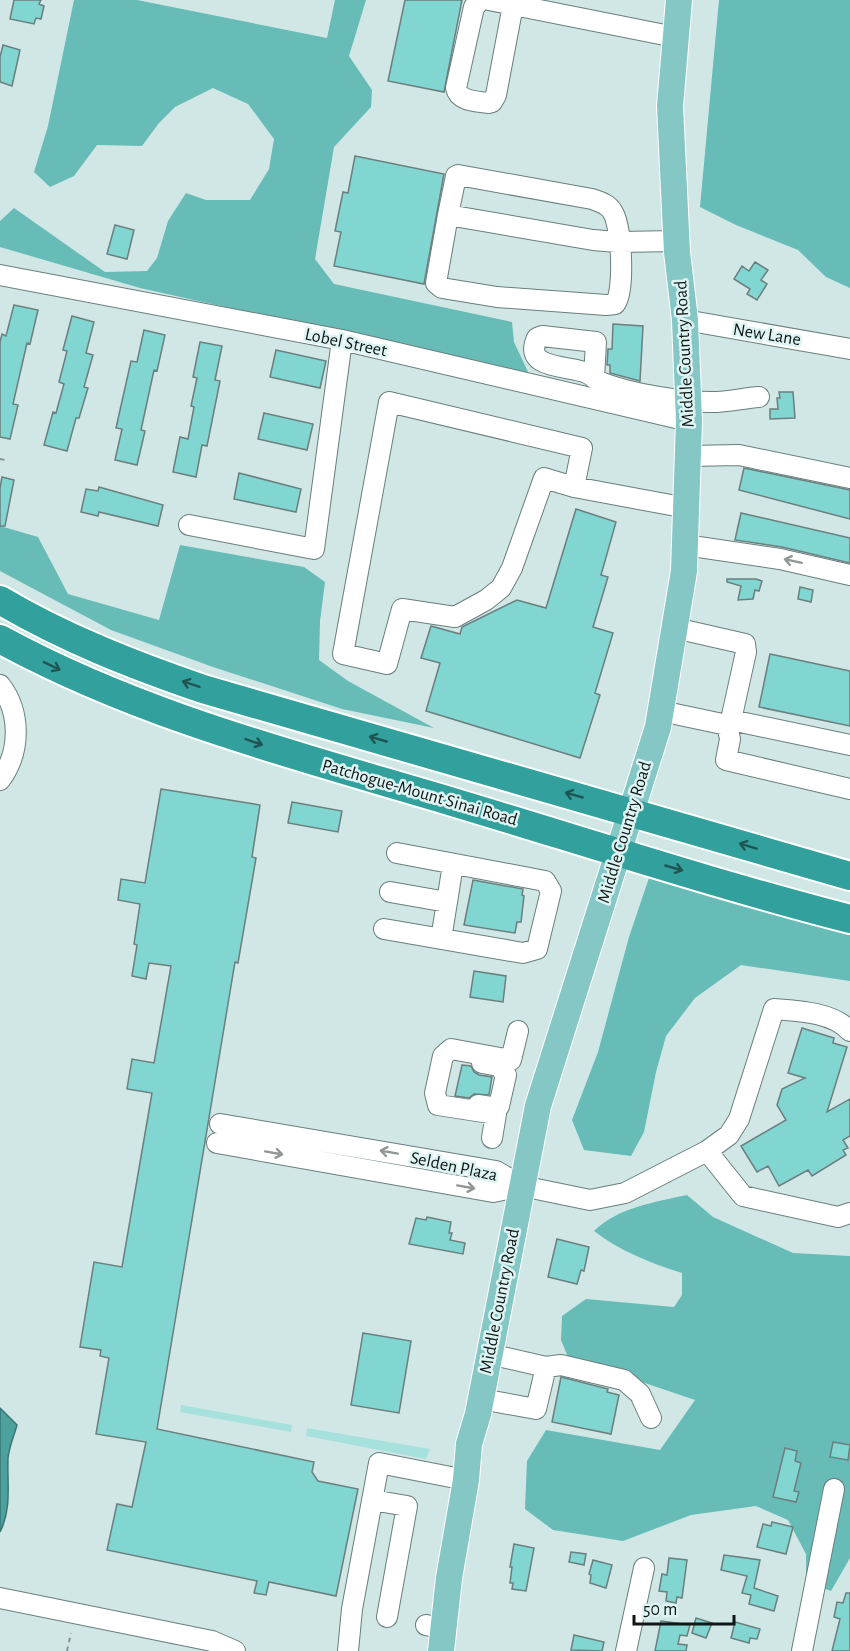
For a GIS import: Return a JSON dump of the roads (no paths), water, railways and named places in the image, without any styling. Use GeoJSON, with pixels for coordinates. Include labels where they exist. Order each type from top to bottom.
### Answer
{"type":"FeatureCollection","features":[{"type":"Feature","properties":{"kind":"highway"},"geometry":{"type":"LineString","coordinates":[[0,600],[63,634],[109,655],[183,682],[850,876]]}},
{"type":"Feature","properties":{"kind":"highway","name":"Patchogue-Mount Sinai Road"},"geometry":{"type":"LineString","coordinates":[[0,639],[64,672],[170,713],[288,753],[850,919]]}},
{"type":"Feature","properties":{"kind":"main road","name":"Middle Country Road"},"geometry":{"type":"LineString","coordinates":[[437,1635],[466,1480],[469,1443],[481,1399],[538,1106],[658,727],[684,571],[689,410],[685,320],[676,241],[669,106],[679,0]]}},
{"type":"Feature","properties":{"kind":"street"},"geometry":{"type":"LineString","coordinates":[[481,0],[474,7],[456,88],[461,98],[488,103],[492,102],[496,95],[513,5]]}},
{"type":"Feature","properties":{"kind":"street"},"geometry":{"type":"LineString","coordinates":[[489,0],[675,37]]}},
{"type":"Feature","properties":{"kind":"street"},"geometry":{"type":"LineString","coordinates":[[463,175],[604,203],[615,216],[620,242],[620,294],[615,304],[606,305],[486,295],[442,288],[436,284],[448,215],[456,176],[463,175]]}},
{"type":"Feature","properties":{"kind":"street"},"geometry":{"type":"LineString","coordinates":[[448,215],[593,240],[676,241]]}},
{"type":"Feature","properties":{"kind":"street","name":"Lobel Street"},"geometry":{"type":"LineString","coordinates":[[0,275],[342,340],[689,410]]}},
{"type":"Feature","properties":{"kind":"street","name":"New Lane"},"geometry":{"type":"LineString","coordinates":[[685,320],[850,349]]}},
{"type":"Feature","properties":{"kind":"street"},"geometry":{"type":"LineString","coordinates":[[189,525],[314,549],[342,340]]}},
{"type":"Feature","properties":{"kind":"street"},"geometry":{"type":"LineString","coordinates":[[594,378],[615,387],[689,410],[713,402],[759,397]]}},
{"type":"Feature","properties":{"kind":"street"},"geometry":{"type":"LineString","coordinates":[[574,487],[582,448],[389,402],[344,654],[387,664],[402,609],[455,617],[486,600],[501,588],[512,568],[544,478],[574,487],[687,508]]}},
{"type":"Feature","properties":{"kind":"street"},"geometry":{"type":"LineString","coordinates":[[688,456],[739,455],[850,478]]}},
{"type":"Feature","properties":{"kind":"street"},"geometry":{"type":"LineString","coordinates":[[685,545],[780,559],[850,575]]}},
{"type":"Feature","properties":{"kind":"street"},"geometry":{"type":"LineString","coordinates":[[675,627],[745,644],[746,652],[730,724],[726,760],[850,789]]}},
{"type":"Feature","properties":{"kind":"street"},"geometry":{"type":"LineString","coordinates":[[0,685],[9,696],[15,718],[16,738],[12,759],[0,780]]}},
{"type":"Feature","properties":{"kind":"street"},"geometry":{"type":"LineString","coordinates":[[660,711],[727,725],[850,745]]}},
{"type":"Feature","properties":{"kind":"street"},"geometry":{"type":"LineString","coordinates":[[384,929],[524,953],[537,949],[551,891],[545,881],[397,853]]}},
{"type":"Feature","properties":{"kind":"street"},"geometry":{"type":"LineString","coordinates":[[441,939],[453,864]]}},
{"type":"Feature","properties":{"kind":"street"},"geometry":{"type":"LineString","coordinates":[[390,892],[447,902]]}},
{"type":"Feature","properties":{"kind":"street"},"geometry":{"type":"LineString","coordinates":[[522,1186],[590,1200],[625,1193],[706,1151],[729,1135],[739,1119],[774,1009],[808,1011],[844,1024],[850,1031]]}},
{"type":"Feature","properties":{"kind":"street"},"geometry":{"type":"LineString","coordinates":[[492,1138],[496,1114],[438,1105],[435,1093],[443,1056],[451,1049],[511,1060],[518,1031]]}},
{"type":"Feature","properties":{"kind":"street"},"geometry":{"type":"LineString","coordinates":[[435,1093],[450,1099],[496,1107],[499,1106],[506,1075],[499,1066],[443,1056]]}},
{"type":"Feature","properties":{"kind":"street","name":"Selden Plaza"},"geometry":{"type":"LineString","coordinates":[[218,1134],[493,1192],[522,1186]]}},
{"type":"Feature","properties":{"kind":"street"},"geometry":{"type":"LineString","coordinates":[[706,1151],[743,1196],[838,1217],[850,1213]]}},
{"type":"Feature","properties":{"kind":"street"},"geometry":{"type":"LineString","coordinates":[[489,1354],[546,1367],[561,1365],[624,1380],[640,1394],[651,1418]]}},
{"type":"Feature","properties":{"kind":"street"},"geometry":{"type":"LineString","coordinates":[[481,1399],[536,1408],[546,1367]]}},
{"type":"Feature","properties":{"kind":"street"},"geometry":{"type":"LineString","coordinates":[[348,1651],[352,1609],[379,1463],[466,1480]]}},
{"type":"Feature","properties":{"kind":"street"},"geometry":{"type":"LineString","coordinates":[[801,1651],[834,1489]]}},
{"type":"Feature","properties":{"kind":"street"},"geometry":{"type":"LineString","coordinates":[[372,1500],[407,1506],[387,1617]]}},
{"type":"Feature","properties":{"kind":"street"},"geometry":{"type":"LineString","coordinates":[[626,1651],[644,1568]]}},
{"type":"Feature","properties":{"kind":"street"},"geometry":{"type":"LineString","coordinates":[[0,1598],[212,1641],[235,1651]]}}]}
